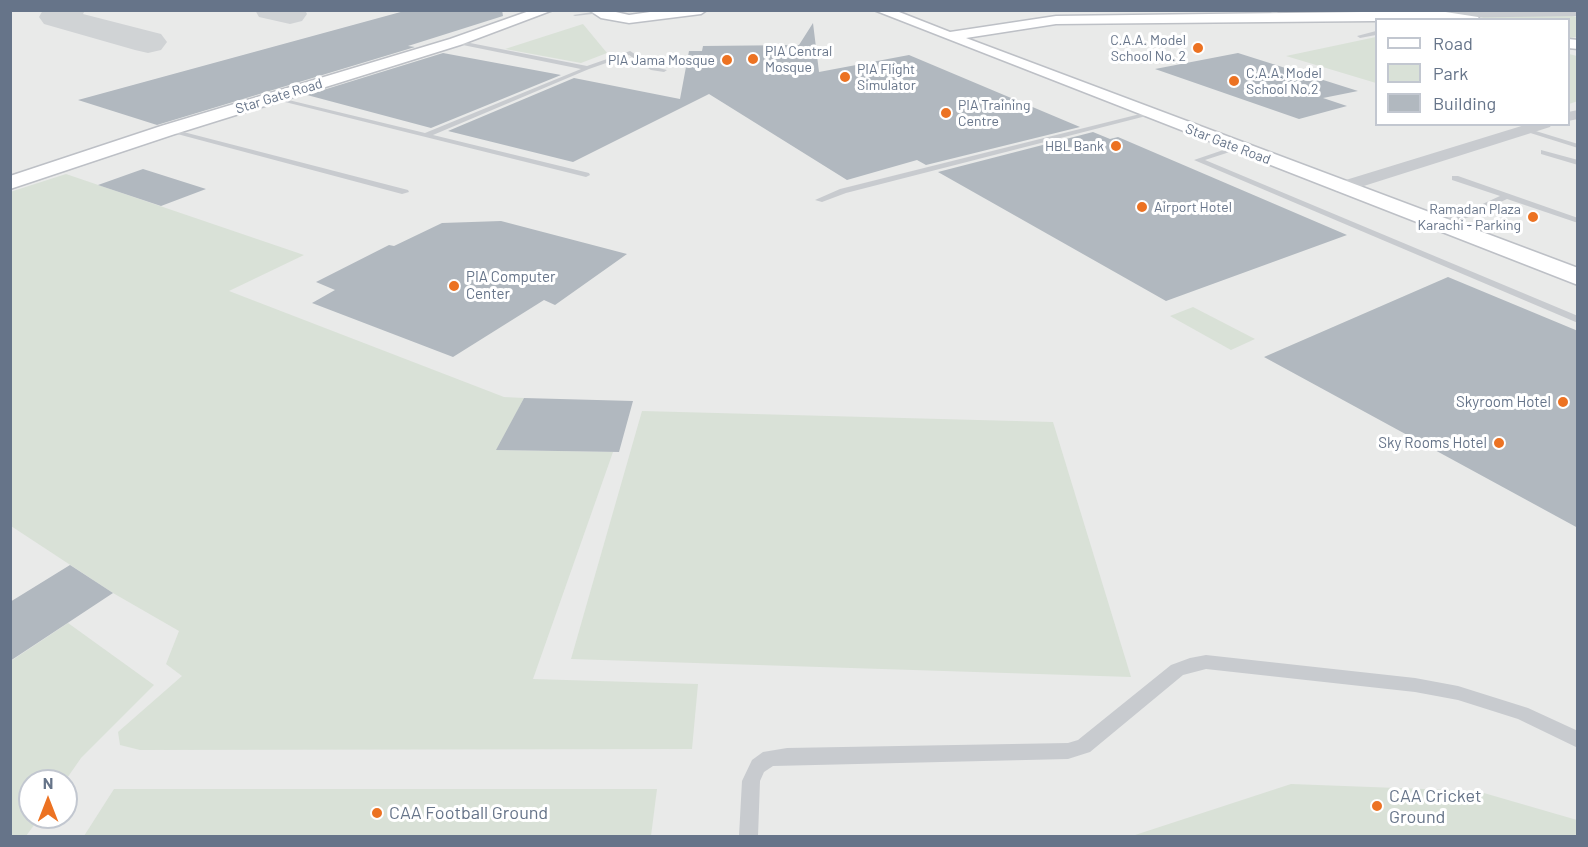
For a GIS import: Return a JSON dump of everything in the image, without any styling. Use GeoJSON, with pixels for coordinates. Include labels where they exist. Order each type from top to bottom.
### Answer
{"type":"FeatureCollection","features":[{"type":"Feature","properties":{"kind":"street","name":"Star Gate Road"},"geometry":{"type":"LineString","coordinates":[[10,183],[168,130],[455,42],[547,10]]}},
{"type":"Feature","properties":{"kind":"street"},"geometry":{"type":"LineString","coordinates":[[616,17],[676,10]]}},
{"type":"Feature","properties":{"kind":"street"},"geometry":{"type":"LineString","coordinates":[[597,11],[616,17],[643,18],[701,10]]}},
{"type":"Feature","properties":{"kind":"street"},"geometry":{"type":"LineString","coordinates":[[1422,10],[1440,18]]}},
{"type":"Feature","properties":{"kind":"street","name":"Star Gate Road"},"geometry":{"type":"LineString","coordinates":[[886,11],[1148,114],[1578,277]]}},
{"type":"Feature","properties":{"kind":"street"},"geometry":{"type":"LineString","coordinates":[[948,36],[1043,21],[1276,14],[1440,18],[1544,11],[1571,12]]}},
{"type":"Feature","properties":{"kind":"street"},"geometry":{"type":"LineString","coordinates":[[1342,187],[1539,126]]}},
{"type":"Feature","properties":{"kind":"lane"},"geometry":{"type":"LineString","coordinates":[[574,15],[597,11]]}},
{"type":"Feature","properties":{"kind":"lane"},"geometry":{"type":"LineString","coordinates":[[1360,36],[1375,33]]}},
{"type":"Feature","properties":{"kind":"lane"},"geometry":{"type":"LineString","coordinates":[[455,42],[587,68]]}},
{"type":"Feature","properties":{"kind":"lane"},"geometry":{"type":"LineString","coordinates":[[426,136],[587,68],[630,53],[652,69],[664,70]]}},
{"type":"Feature","properties":{"kind":"lane"},"geometry":{"type":"LineString","coordinates":[[272,98],[586,175]]}},
{"type":"Feature","properties":{"kind":"lane"},"geometry":{"type":"LineString","coordinates":[[819,200],[843,191],[1148,114]]}},
{"type":"Feature","properties":{"kind":"lane"},"geometry":{"type":"LineString","coordinates":[[168,130],[405,192]]}},
{"type":"Feature","properties":{"kind":"lane"},"geometry":{"type":"LineString","coordinates":[[1526,130],[1563,144],[1578,146]]}},
{"type":"Feature","properties":{"kind":"lane"},"geometry":{"type":"LineString","coordinates":[[1238,148],[1198,160],[1578,320]]}},
{"type":"Feature","properties":{"kind":"lane"},"geometry":{"type":"LineString","coordinates":[[1544,152],[1578,163]]}},
{"type":"Feature","properties":{"kind":"lane"},"geometry":{"type":"LineString","coordinates":[[1455,178],[1578,221]]}},
{"type":"Feature","properties":{"kind":"lane"},"geometry":{"type":"LineString","coordinates":[[1439,224],[1466,215],[1508,196]]}},
{"type":"Feature","properties":{"kind":"lane"},"geometry":{"type":"LineString","coordinates":[[749,837],[751,781],[758,766],[769,758],[799,755],[1068,751],[1084,746],[1092,737],[1177,670],[1206,662],[1415,685],[1458,693],[1522,713],[1578,740]]}},
{"type":"Feature","properties":{"kind":"shaded area"},"geometry":{"type":"Polygon","coordinates":[[[10,11],[1577,11],[1577,836],[11,836],[10,11]]]}},
{"type":"Feature","properties":{"kind":"green space"},"geometry":{"type":"Polygon","coordinates":[[[1568,15],[1577,17],[1577,37],[1570,38],[1570,18],[1481,17],[1568,15]]]}},
{"type":"Feature","properties":{"kind":"green space"},"geometry":{"type":"Polygon","coordinates":[[[583,24],[607,53],[581,63],[505,49],[583,24]]]}},
{"type":"Feature","properties":{"kind":"green space"},"geometry":{"type":"Polygon","coordinates":[[[1375,37],[1375,83],[1286,56],[1375,37]]]}},
{"type":"Feature","properties":{"kind":"green space"},"geometry":{"type":"Polygon","coordinates":[[[1570,54],[1577,56],[1578,101],[1570,104],[1570,54]]]}},
{"type":"Feature","properties":{"kind":"green space"},"geometry":{"type":"Polygon","coordinates":[[[66,174],[304,255],[229,291],[504,397],[524,398],[497,450],[613,452],[533,679],[698,684],[692,749],[140,750],[120,745],[118,732],[182,676],[166,664],[179,631],[113,593],[11,526],[10,192],[66,174]]]}},
{"type":"Feature","properties":{"kind":"green space"},"geometry":{"type":"Polygon","coordinates":[[[1193,307],[1255,339],[1231,350],[1170,316],[1193,307]]]}},
{"type":"Feature","properties":{"kind":"green space"},"geometry":{"type":"Polygon","coordinates":[[[642,411],[1053,422],[1131,677],[571,659],[642,411]]]}},
{"type":"Feature","properties":{"kind":"green space"},"geometry":{"type":"Polygon","coordinates":[[[68,623],[154,685],[81,758],[73,769],[18,769],[18,829],[31,829],[26,836],[11,836],[11,661],[68,623]]]}},
{"type":"Feature","properties":{"kind":"green space","name":"CAA Cricket Ground"},"geometry":{"type":"Polygon","coordinates":[[[1291,784],[1477,791],[1577,820],[1577,836],[1132,836],[1291,784]]]}},
{"type":"Feature","properties":{"kind":"green space","name":"CAA Football Ground"},"geometry":{"type":"Polygon","coordinates":[[[114,789],[657,789],[651,836],[84,836],[114,789]]]}},
{"type":"Feature","properties":{"kind":"building"},"geometry":{"type":"Polygon","coordinates":[[[408,10],[502,10],[503,16],[408,46],[415,47],[157,125],[78,100],[408,10]]]}},
{"type":"Feature","properties":{"kind":"building"},"geometry":{"type":"Polygon","coordinates":[[[813,23],[819,72],[909,55],[1080,127],[926,165],[917,160],[847,180],[709,94],[573,162],[448,131],[574,78],[680,99],[689,51],[702,51],[703,46],[799,45],[813,23]]]}},
{"type":"Feature","properties":{"kind":"building"},"geometry":{"type":"Polygon","coordinates":[[[443,53],[561,75],[431,128],[307,95],[443,53]]]}},
{"type":"Feature","properties":{"kind":"building"},"geometry":{"type":"Polygon","coordinates":[[[1238,53],[1358,91],[1323,98],[1347,106],[1299,119],[1155,69],[1238,53]]]}},
{"type":"Feature","properties":{"kind":"building","name":"Airport Hotel"},"geometry":{"type":"Polygon","coordinates":[[[1093,132],[1110,139],[1118,137],[1347,235],[1166,301],[938,172],[1093,132]]]}},
{"type":"Feature","properties":{"kind":"building"},"geometry":{"type":"Polygon","coordinates":[[[143,169],[206,189],[161,206],[98,185],[143,169]]]}},
{"type":"Feature","properties":{"kind":"building","name":"PIA Computer Center"},"geometry":{"type":"Polygon","coordinates":[[[501,221],[627,254],[555,305],[544,300],[453,357],[312,303],[335,290],[316,282],[389,245],[394,246],[442,223],[501,221]]]}},
{"type":"Feature","properties":{"kind":"building","name":"Sky Rooms Hotel"},"geometry":{"type":"Polygon","coordinates":[[[1448,277],[1578,331],[1578,528],[1264,357],[1448,277]]]}},
{"type":"Feature","properties":{"kind":"building"},"geometry":{"type":"Polygon","coordinates":[[[524,398],[633,401],[619,452],[496,450],[524,398]]]}},
{"type":"Feature","properties":{"kind":"building"},"geometry":{"type":"Polygon","coordinates":[[[70,565],[113,593],[10,661],[10,602],[70,565]]]}},
{"type":"Feature","properties":{"kind":"taxiway"},"geometry":{"type":"LineString","coordinates":[[69,10],[56,17],[148,42]]}},
{"type":"Feature","properties":{"kind":"taxiway"},"geometry":{"type":"LineString","coordinates":[[271,10],[290,14]]}},
{"type":"Feature","properties":{"kind":"place","name":"C.A.A. Model School No. 2"},"geometry":{"type":"Point","coordinates":[1198,48]}},
{"type":"Feature","properties":{"kind":"place","name":"PIA Central Mosque"},"geometry":{"type":"Point","coordinates":[753,59]}},
{"type":"Feature","properties":{"kind":"place","name":"PIA Jama Mosque"},"geometry":{"type":"Point","coordinates":[727,60]}},
{"type":"Feature","properties":{"kind":"place","name":"PIA Flight Simulator"},"geometry":{"type":"Point","coordinates":[845,77]}},
{"type":"Feature","properties":{"kind":"place","name":"C.A.A. Model School No.2"},"geometry":{"type":"Point","coordinates":[1234,81]}},
{"type":"Feature","properties":{"kind":"place","name":"PIA Training Centre"},"geometry":{"type":"Point","coordinates":[946,113]}},
{"type":"Feature","properties":{"kind":"place","name":"HBL Bank"},"geometry":{"type":"Point","coordinates":[1116,146]}},
{"type":"Feature","properties":{"kind":"place","name":"Airport Hotel"},"geometry":{"type":"Point","coordinates":[1142,207]}},
{"type":"Feature","properties":{"kind":"place","name":"Ramadan Plaza Karachi - Parking"},"geometry":{"type":"Point","coordinates":[1533,217]}},
{"type":"Feature","properties":{"kind":"place","name":"PIA Computer Center"},"geometry":{"type":"Point","coordinates":[454,286]}},
{"type":"Feature","properties":{"kind":"place","name":"Skyroom Hotel"},"geometry":{"type":"Point","coordinates":[1563,402]}},
{"type":"Feature","properties":{"kind":"place","name":"Sky Rooms Hotel"},"geometry":{"type":"Point","coordinates":[1499,443]}},
{"type":"Feature","properties":{"kind":"place","name":"CAA Cricket Ground"},"geometry":{"type":"Point","coordinates":[1377,806]}},
{"type":"Feature","properties":{"kind":"place","name":"CAA Football Ground"},"geometry":{"type":"Point","coordinates":[377,813]}}]}
